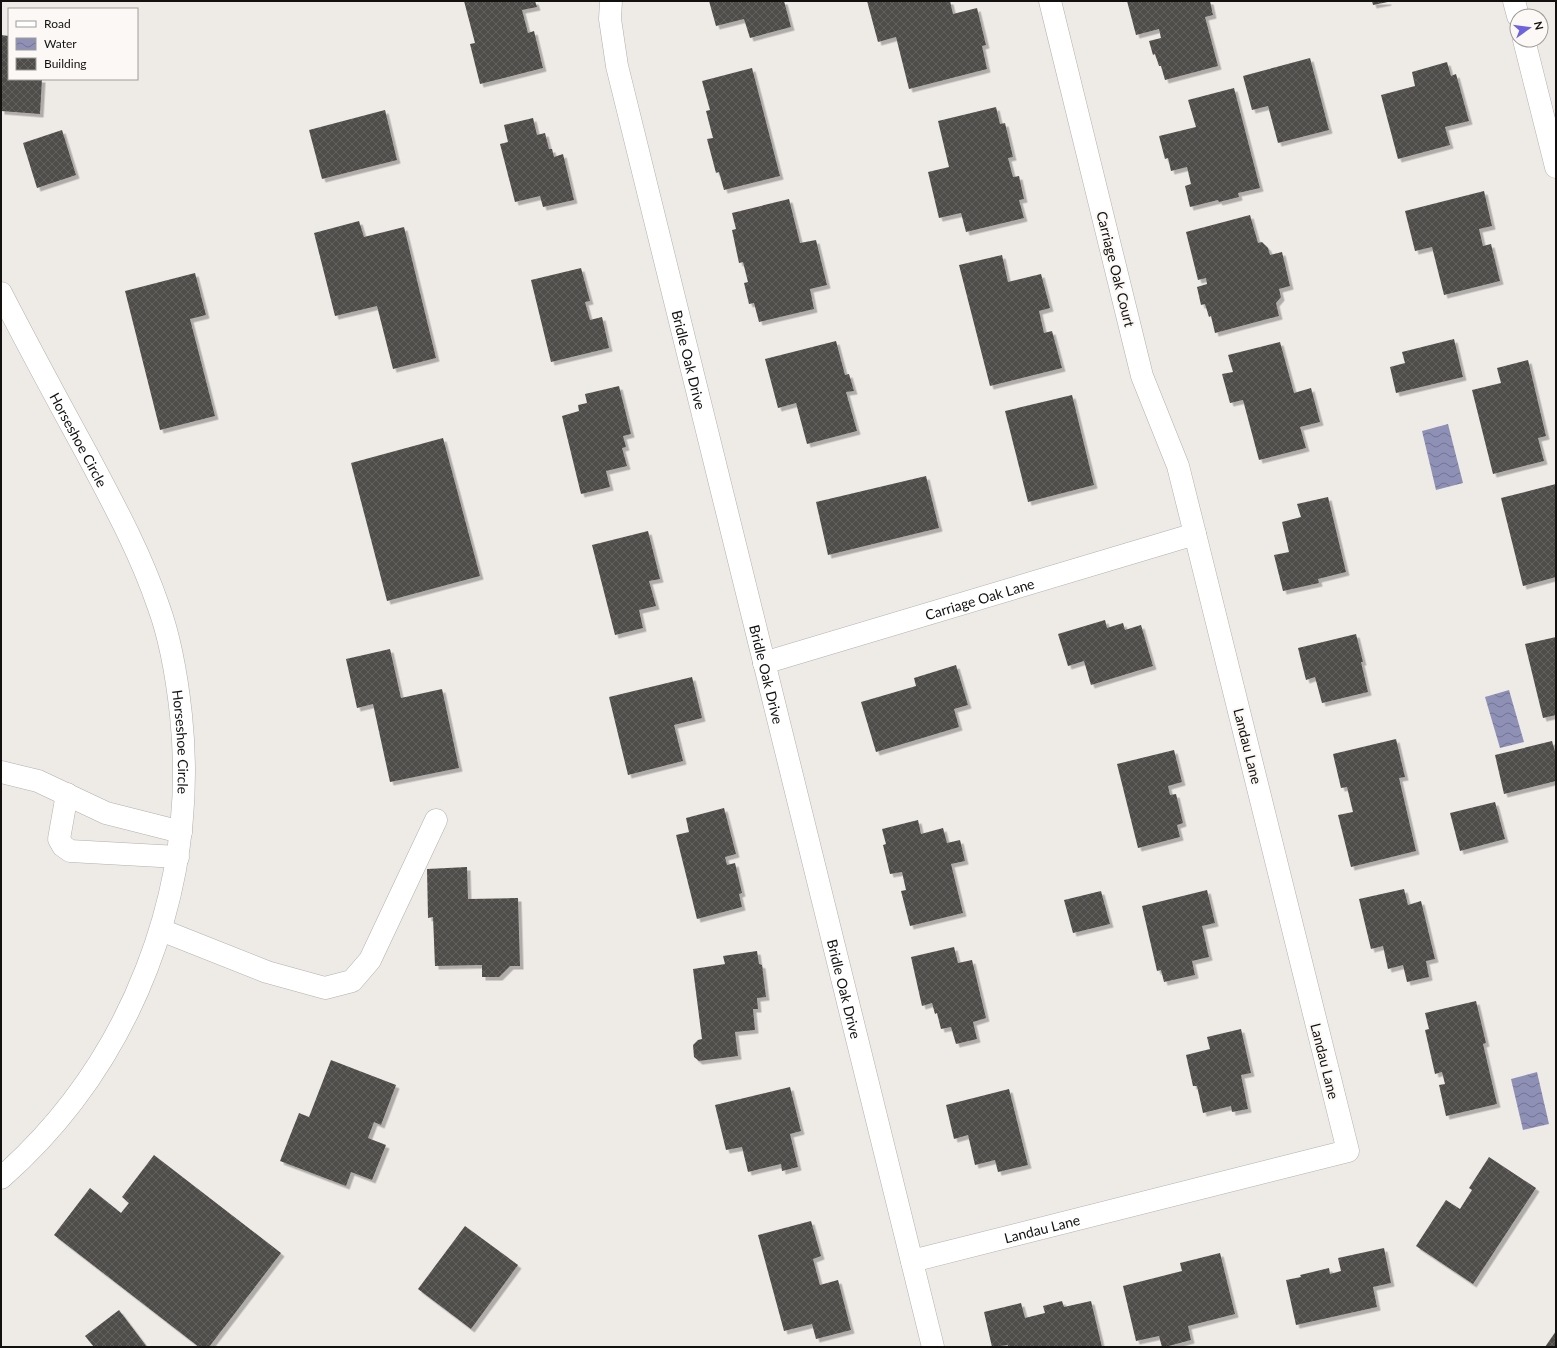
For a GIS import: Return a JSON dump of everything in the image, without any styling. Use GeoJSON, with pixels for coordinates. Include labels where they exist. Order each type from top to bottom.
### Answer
{"type":"FeatureCollection","features":[{"type":"Feature","properties":{"kind":"street","name":"Bridle Oak Drive"},"geometry":{"type":"LineString","coordinates":[[611,1],[610,19],[617,66],[933,1347]]}},
{"type":"Feature","properties":{"kind":"street","name":"Carriage Oak Court"},"geometry":{"type":"LineString","coordinates":[[1050,1],[1142,376],[1178,466],[1195,534]]}},
{"type":"Feature","properties":{"kind":"street"},"geometry":{"type":"LineString","coordinates":[[1526,48],[1556,168]]}},
{"type":"Feature","properties":{"kind":"street","name":"Horseshoe Circle"},"geometry":{"type":"LineString","coordinates":[[1,294],[124,523],[144,564],[159,607],[171,651],[179,696],[183,733],[185,786],[178,857],[171,894],[161,930],[146,973],[127,1015],[105,1055],[79,1093],[50,1129],[19,1162],[1,1178]]}},
{"type":"Feature","properties":{"kind":"street","name":"Carriage Oak Lane"},"geometry":{"type":"LineString","coordinates":[[764,663],[1195,534]]}},
{"type":"Feature","properties":{"kind":"street","name":"Landau Lane"},"geometry":{"type":"LineString","coordinates":[[912,1261],[1348,1151],[1195,534]]}},
{"type":"Feature","properties":{"kind":"street"},"geometry":{"type":"LineString","coordinates":[[1,772],[38,781],[106,813],[181,832]]}},
{"type":"Feature","properties":{"kind":"street"},"geometry":{"type":"LineString","coordinates":[[67,794],[59,839],[63,846],[70,851],[178,857]]}},
{"type":"Feature","properties":{"kind":"street"},"geometry":{"type":"LineString","coordinates":[[161,930],[267,972],[325,988],[352,981],[370,960],[436,820]]}},
{"type":"Feature","properties":{"kind":"water"},"geometry":{"type":"Polygon","coordinates":[[[1448,424],[1463,483],[1436,490],[1422,431],[1448,424]]]}},
{"type":"Feature","properties":{"kind":"water"},"geometry":{"type":"Polygon","coordinates":[[[1509,690],[1524,742],[1500,748],[1485,697],[1509,690]]]}},
{"type":"Feature","properties":{"kind":"water"},"geometry":{"type":"Polygon","coordinates":[[[1537,1072],[1549,1124],[1523,1130],[1511,1079],[1537,1072]]]}},
{"type":"Feature","properties":{"kind":"building"},"geometry":{"type":"Polygon","coordinates":[[[464,1],[535,1],[537,7],[522,10],[528,33],[534,31],[543,68],[480,84],[470,44],[475,43],[464,1]]]}},
{"type":"Feature","properties":{"kind":"building"},"geometry":{"type":"Polygon","coordinates":[[[709,1],[784,1],[791,27],[750,38],[744,19],[716,26],[709,1]]]}},
{"type":"Feature","properties":{"kind":"building"},"geometry":{"type":"Polygon","coordinates":[[[867,1],[950,1],[953,14],[977,8],[986,45],[982,46],[987,69],[909,89],[896,37],[878,42],[867,1]]]}},
{"type":"Feature","properties":{"kind":"building"},"geometry":{"type":"Polygon","coordinates":[[[1127,1],[1210,1],[1213,15],[1205,17],[1218,66],[1165,80],[1161,66],[1159,66],[1155,54],[1153,55],[1149,41],[1161,38],[1159,29],[1136,35],[1127,1]]]}},
{"type":"Feature","properties":{"kind":"building"},"geometry":{"type":"Polygon","coordinates":[[[1372,1],[1388,1],[1388,2],[1373,5],[1372,1]]]}},
{"type":"Feature","properties":{"kind":"building"},"geometry":{"type":"Polygon","coordinates":[[[1,35],[8,36],[8,80],[42,80],[40,114],[1,111],[1,35]]]}},
{"type":"Feature","properties":{"kind":"building"},"geometry":{"type":"Polygon","coordinates":[[[1310,58],[1329,130],[1278,143],[1268,106],[1252,110],[1243,76],[1310,58]]]}},
{"type":"Feature","properties":{"kind":"building"},"geometry":{"type":"Polygon","coordinates":[[[1447,62],[1451,76],[1456,74],[1469,121],[1445,127],[1450,145],[1398,159],[1381,95],[1415,86],[1412,72],[1447,62]]]}},
{"type":"Feature","properties":{"kind":"building"},"geometry":{"type":"Polygon","coordinates":[[[752,68],[780,176],[724,190],[719,172],[716,173],[707,139],[713,138],[706,111],[710,110],[702,81],[752,68]]]}},
{"type":"Feature","properties":{"kind":"building"},"geometry":{"type":"Polygon","coordinates":[[[1234,88],[1260,188],[1238,193],[1239,197],[1219,202],[1218,200],[1190,207],[1185,186],[1191,184],[1187,167],[1171,171],[1168,158],[1165,159],[1159,136],[1196,127],[1188,100],[1234,88]]]}},
{"type":"Feature","properties":{"kind":"building"},"geometry":{"type":"Polygon","coordinates":[[[996,107],[1000,124],[1005,123],[1013,157],[1008,158],[1013,177],[1019,176],[1024,199],[1019,200],[1024,218],[966,232],[961,213],[939,218],[928,172],[949,167],[938,121],[996,107]]]}},
{"type":"Feature","properties":{"kind":"building"},"geometry":{"type":"Polygon","coordinates":[[[385,110],[397,160],[322,179],[309,130],[385,110]]]}},
{"type":"Feature","properties":{"kind":"building"},"geometry":{"type":"Polygon","coordinates":[[[533,118],[537,135],[545,133],[549,149],[552,149],[554,157],[563,154],[574,200],[543,207],[540,196],[515,202],[500,144],[508,142],[504,125],[533,118]]]}},
{"type":"Feature","properties":{"kind":"building"},"geometry":{"type":"Polygon","coordinates":[[[62,130],[76,175],[37,188],[23,143],[62,130]]]}},
{"type":"Feature","properties":{"kind":"building"},"geometry":{"type":"Polygon","coordinates":[[[1484,191],[1492,226],[1479,229],[1483,246],[1491,244],[1500,281],[1444,295],[1432,247],[1415,251],[1405,211],[1484,191]]]}},
{"type":"Feature","properties":{"kind":"building"},"geometry":{"type":"Polygon","coordinates":[[[789,199],[800,243],[816,240],[827,285],[810,289],[814,309],[759,322],[754,303],[749,304],[744,283],[748,282],[743,262],[739,263],[732,230],[736,229],[732,213],[789,199]]]}},
{"type":"Feature","properties":{"kind":"building"},"geometry":{"type":"Polygon","coordinates":[[[1250,215],[1258,243],[1262,242],[1268,248],[1270,255],[1282,252],[1290,286],[1279,289],[1281,297],[1276,303],[1279,316],[1215,333],[1211,316],[1209,317],[1205,304],[1201,305],[1197,287],[1207,284],[1206,278],[1198,280],[1186,232],[1250,215]]]}},
{"type":"Feature","properties":{"kind":"building"},"geometry":{"type":"Polygon","coordinates":[[[359,221],[364,237],[404,227],[436,358],[393,369],[377,306],[335,316],[314,233],[359,221]]]}},
{"type":"Feature","properties":{"kind":"building"},"geometry":{"type":"Polygon","coordinates":[[[1002,255],[1008,282],[1041,274],[1050,308],[1039,311],[1044,333],[1052,331],[1062,368],[990,386],[959,265],[1002,255]]]}},
{"type":"Feature","properties":{"kind":"building"},"geometry":{"type":"Polygon","coordinates":[[[581,268],[590,301],[585,302],[590,320],[602,317],[609,348],[551,362],[531,280],[581,268]]]}},
{"type":"Feature","properties":{"kind":"building"},"geometry":{"type":"Polygon","coordinates":[[[195,273],[206,315],[190,319],[215,416],[160,430],[125,291],[195,273]]]}},
{"type":"Feature","properties":{"kind":"building"},"geometry":{"type":"Polygon","coordinates":[[[1454,339],[1463,377],[1396,393],[1390,367],[1405,363],[1402,352],[1454,339]]]}},
{"type":"Feature","properties":{"kind":"building"},"geometry":{"type":"Polygon","coordinates":[[[836,341],[845,375],[849,374],[854,391],[846,392],[857,431],[807,444],[796,403],[778,408],[765,359],[836,341]]]}},
{"type":"Feature","properties":{"kind":"building"},"geometry":{"type":"Polygon","coordinates":[[[1280,342],[1294,393],[1311,388],[1320,422],[1300,427],[1306,448],[1259,460],[1243,400],[1230,403],[1222,374],[1233,372],[1228,355],[1280,342]]]}},
{"type":"Feature","properties":{"kind":"building"},"geometry":{"type":"Polygon","coordinates":[[[1528,360],[1546,436],[1538,438],[1544,461],[1493,474],[1472,390],[1501,383],[1497,368],[1528,360]]]}},
{"type":"Feature","properties":{"kind":"building"},"geometry":{"type":"Polygon","coordinates":[[[619,386],[631,434],[623,436],[626,447],[622,448],[627,466],[606,471],[610,487],[581,494],[562,416],[579,411],[578,405],[587,403],[585,394],[619,386]]]}},
{"type":"Feature","properties":{"kind":"building"},"geometry":{"type":"Polygon","coordinates":[[[1072,395],[1094,485],[1028,502],[1005,411],[1072,395]]]}},
{"type":"Feature","properties":{"kind":"building"},"geometry":{"type":"Polygon","coordinates":[[[443,438],[480,576],[387,601],[351,463],[443,438]]]}},
{"type":"Feature","properties":{"kind":"building"},"geometry":{"type":"Polygon","coordinates":[[[926,476],[939,528],[828,555],[816,502],[926,476]]]}},
{"type":"Feature","properties":{"kind":"building"},"geometry":{"type":"Polygon","coordinates":[[[1556,484],[1556,577],[1523,586],[1501,498],[1556,484]]]}},
{"type":"Feature","properties":{"kind":"building"},"geometry":{"type":"Polygon","coordinates":[[[1328,497],[1346,572],[1318,579],[1319,583],[1283,591],[1274,555],[1289,552],[1282,522],[1301,517],[1297,504],[1328,497]]]}},
{"type":"Feature","properties":{"kind":"building"},"geometry":{"type":"Polygon","coordinates":[[[648,531],[660,579],[649,581],[656,606],[639,610],[643,628],[615,635],[592,545],[648,531]]]}},
{"type":"Feature","properties":{"kind":"building"},"geometry":{"type":"Polygon","coordinates":[[[1105,620],[1107,628],[1123,623],[1125,630],[1141,625],[1153,666],[1091,685],[1084,661],[1068,666],[1058,634],[1105,620]]]}},
{"type":"Feature","properties":{"kind":"building"},"geometry":{"type":"Polygon","coordinates":[[[1356,634],[1368,692],[1322,703],[1315,677],[1306,680],[1298,648],[1356,634]]]}},
{"type":"Feature","properties":{"kind":"building"},"geometry":{"type":"Polygon","coordinates":[[[1556,637],[1556,715],[1543,718],[1525,644],[1556,637]]]}},
{"type":"Feature","properties":{"kind":"building"},"geometry":{"type":"Polygon","coordinates":[[[390,649],[401,698],[442,689],[459,768],[390,782],[373,704],[357,708],[346,659],[390,649]]]}},
{"type":"Feature","properties":{"kind":"building"},"geometry":{"type":"Polygon","coordinates":[[[956,665],[968,705],[954,709],[959,727],[876,752],[861,702],[916,686],[914,678],[956,665]]]}},
{"type":"Feature","properties":{"kind":"building"},"geometry":{"type":"Polygon","coordinates":[[[692,677],[702,718],[674,725],[683,761],[628,775],[609,697],[692,677]]]}},
{"type":"Feature","properties":{"kind":"building"},"geometry":{"type":"Polygon","coordinates":[[[1396,739],[1405,777],[1399,778],[1416,851],[1351,867],[1338,815],[1353,812],[1347,787],[1341,788],[1333,754],[1396,739]]]}},
{"type":"Feature","properties":{"kind":"building"},"geometry":{"type":"Polygon","coordinates":[[[1552,741],[1556,755],[1556,781],[1504,794],[1495,755],[1552,741]]]}},
{"type":"Feature","properties":{"kind":"building"},"geometry":{"type":"Polygon","coordinates":[[[1174,750],[1182,782],[1168,786],[1170,795],[1176,794],[1183,823],[1177,825],[1180,837],[1138,848],[1117,764],[1174,750]]]}},
{"type":"Feature","properties":{"kind":"building"},"geometry":{"type":"Polygon","coordinates":[[[1495,802],[1505,839],[1460,851],[1450,813],[1495,802]]]}},
{"type":"Feature","properties":{"kind":"building"},"geometry":{"type":"Polygon","coordinates":[[[724,808],[736,854],[725,857],[727,865],[735,863],[742,893],[739,894],[742,907],[697,919],[676,835],[689,832],[686,818],[724,808]]]}},
{"type":"Feature","properties":{"kind":"building"},"geometry":{"type":"Polygon","coordinates":[[[918,820],[921,834],[943,828],[947,843],[960,840],[965,861],[951,864],[963,913],[910,926],[901,891],[906,890],[902,872],[890,874],[883,845],[886,844],[882,829],[918,820]]]}},
{"type":"Feature","properties":{"kind":"building"},"geometry":{"type":"Polygon","coordinates":[[[467,867],[468,899],[518,898],[520,966],[510,966],[499,977],[482,977],[482,965],[435,966],[433,917],[428,918],[427,869],[467,867]]]}},
{"type":"Feature","properties":{"kind":"building"},"geometry":{"type":"Polygon","coordinates":[[[1404,889],[1408,905],[1421,901],[1435,959],[1426,961],[1429,977],[1407,982],[1403,965],[1388,969],[1383,946],[1371,949],[1359,899],[1404,889]]]}},
{"type":"Feature","properties":{"kind":"building"},"geometry":{"type":"Polygon","coordinates":[[[1207,890],[1215,923],[1202,926],[1209,957],[1192,961],[1195,975],[1164,982],[1161,970],[1157,971],[1142,906],[1207,890]]]}},
{"type":"Feature","properties":{"kind":"building"},"geometry":{"type":"Polygon","coordinates":[[[1101,891],[1110,924],[1073,933],[1064,900],[1101,891]]]}},
{"type":"Feature","properties":{"kind":"building"},"geometry":{"type":"Polygon","coordinates":[[[954,947],[958,963],[972,960],[986,1018],[973,1022],[977,1039],[956,1044],[951,1027],[941,1029],[937,1013],[935,1014],[932,1003],[922,1006],[911,957],[954,947]]]}},
{"type":"Feature","properties":{"kind":"building"},"geometry":{"type":"Polygon","coordinates":[[[757,951],[759,964],[762,965],[766,997],[757,998],[758,1009],[753,1009],[755,1030],[735,1032],[738,1056],[699,1061],[694,1057],[693,1045],[698,1040],[702,1039],[693,969],[725,964],[723,956],[757,951]]]}},
{"type":"Feature","properties":{"kind":"building"},"geometry":{"type":"Polygon","coordinates":[[[1476,1001],[1486,1043],[1483,1044],[1497,1104],[1446,1116],[1439,1085],[1445,1084],[1442,1072],[1435,1074],[1425,1030],[1429,1029],[1425,1013],[1476,1001]]]}},
{"type":"Feature","properties":{"kind":"building"},"geometry":{"type":"Polygon","coordinates":[[[1241,1029],[1251,1073],[1241,1075],[1248,1109],[1232,1112],[1231,1106],[1203,1113],[1197,1086],[1193,1086],[1186,1055],[1210,1049],[1207,1037],[1241,1029]]]}},
{"type":"Feature","properties":{"kind":"building"},"geometry":{"type":"Polygon","coordinates":[[[331,1060],[396,1085],[381,1125],[374,1122],[368,1138],[386,1145],[372,1180],[351,1172],[346,1186],[280,1161],[299,1113],[309,1117],[331,1060]]]}},
{"type":"Feature","properties":{"kind":"building"},"geometry":{"type":"Polygon","coordinates":[[[790,1087],[801,1131],[790,1134],[798,1167],[782,1171],[781,1164],[748,1172],[742,1147],[726,1150],[715,1105],[790,1087]]]}},
{"type":"Feature","properties":{"kind":"building"},"geometry":{"type":"Polygon","coordinates":[[[1009,1089],[1028,1165],[998,1172],[995,1160],[975,1165],[968,1135],[954,1139],[946,1105],[1009,1089]]]}},
{"type":"Feature","properties":{"kind":"building"},"geometry":{"type":"Polygon","coordinates":[[[154,1155],[281,1253],[209,1347],[199,1347],[54,1235],[90,1188],[121,1213],[129,1203],[122,1197],[154,1155]]]}},
{"type":"Feature","properties":{"kind":"building"},"geometry":{"type":"Polygon","coordinates":[[[1489,1157],[1536,1188],[1473,1284],[1416,1246],[1446,1200],[1460,1209],[1472,1190],[1469,1188],[1489,1157]]]}},
{"type":"Feature","properties":{"kind":"building"},"geometry":{"type":"Polygon","coordinates":[[[811,1221],[821,1256],[813,1259],[820,1285],[838,1280],[851,1330],[816,1339],[812,1324],[784,1331],[758,1235],[811,1221]]]}},
{"type":"Feature","properties":{"kind":"building"},"geometry":{"type":"Polygon","coordinates":[[[465,1226],[518,1265],[471,1329],[418,1289],[465,1226]]]}},
{"type":"Feature","properties":{"kind":"building"},"geometry":{"type":"Polygon","coordinates":[[[1384,1248],[1391,1283],[1373,1287],[1377,1307],[1296,1325],[1286,1280],[1329,1268],[1330,1274],[1341,1271],[1338,1258],[1384,1248]]]}},
{"type":"Feature","properties":{"kind":"building"},"geometry":{"type":"Polygon","coordinates":[[[1220,1253],[1235,1314],[1188,1326],[1191,1340],[1165,1347],[1162,1347],[1159,1336],[1136,1341],[1123,1286],[1182,1271],[1180,1263],[1220,1253]]]}},
{"type":"Feature","properties":{"kind":"building"},"geometry":{"type":"Polygon","coordinates":[[[1062,1301],[1064,1307],[1091,1301],[1102,1347],[1008,1347],[1008,1345],[992,1347],[984,1312],[1021,1303],[1025,1318],[1045,1313],[1043,1306],[1062,1301]]]}},
{"type":"Feature","properties":{"kind":"building"},"geometry":{"type":"Polygon","coordinates":[[[119,1310],[147,1347],[94,1347],[85,1336],[119,1310]]]}},
{"type":"Feature","properties":{"kind":"building"},"geometry":{"type":"Polygon","coordinates":[[[1556,1331],[1556,1347],[1545,1347],[1556,1331]]]}}]}
